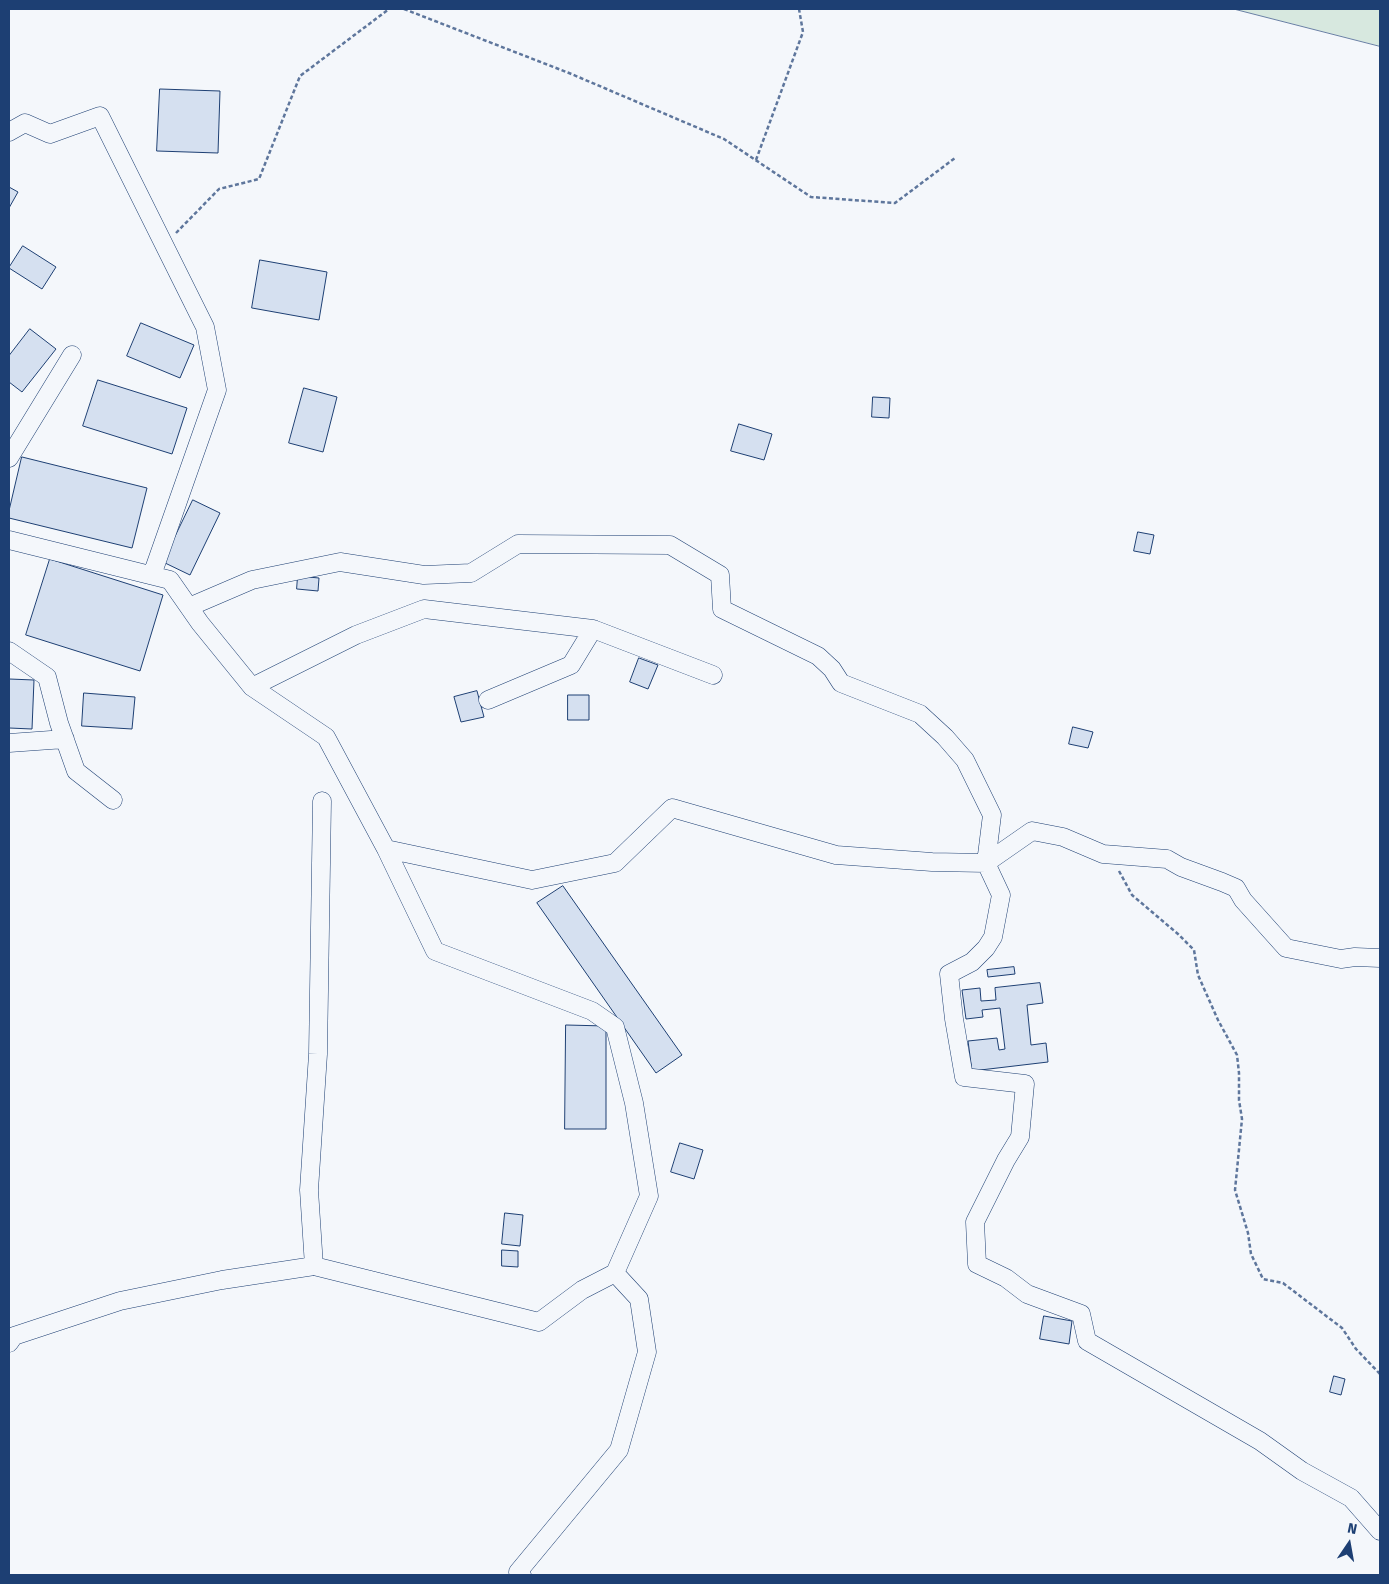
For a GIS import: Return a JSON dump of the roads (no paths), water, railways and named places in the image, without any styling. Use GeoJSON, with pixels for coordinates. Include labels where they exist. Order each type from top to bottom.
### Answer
{"type":"FeatureCollection","features":[{"type":"Feature","properties":{"kind":"street"},"geometry":{"type":"LineString","coordinates":[[9,132],[25,124],[50,134],[100,116],[206,327],[217,390],[152,575]]}},
{"type":"Feature","properties":{"kind":"street"},"geometry":{"type":"LineString","coordinates":[[9,458],[72,355]]}},
{"type":"Feature","properties":{"kind":"street"},"geometry":{"type":"LineString","coordinates":[[9,540],[170,580],[200,623],[252,687],[326,737],[386,850],[435,951],[592,1011],[614,1027],[634,1103],[649,1196],[615,1273],[582,1290],[539,1322],[314,1266],[222,1280],[120,1301],[14,1336],[9,1343]]}},
{"type":"Feature","properties":{"kind":"street"},"geometry":{"type":"LineString","coordinates":[[189,607],[252,580],[340,562],[424,575],[471,573],[518,544],[670,545],[720,575],[722,609],[818,656],[832,669],[841,683],[920,714],[945,737],[965,760],[992,815],[986,863],[1001,894],[993,937],[986,948],[972,962],[949,974],[964,1077],[1025,1084],[1020,1137],[975,1222],[977,1264],[1006,1278],[1027,1294],[1081,1314],[1087,1341],[1260,1441],[1302,1471],[1350,1498],[1380,1531]]}},
{"type":"Feature","properties":{"kind":"street"},"geometry":{"type":"LineString","coordinates":[[252,687],[356,635],[424,609],[593,629],[713,675]]}},
{"type":"Feature","properties":{"kind":"street"},"geometry":{"type":"LineString","coordinates":[[488,700],[571,665],[593,629]]}},
{"type":"Feature","properties":{"kind":"street"},"geometry":{"type":"LineString","coordinates":[[9,651],[47,676],[76,770],[113,800]]}},
{"type":"Feature","properties":{"kind":"street"},"geometry":{"type":"LineString","coordinates":[[9,743],[65,739]]}},
{"type":"Feature","properties":{"kind":"street"},"geometry":{"type":"LineString","coordinates":[[314,1266],[309,1190],[318,1054],[322,802]]}},
{"type":"Feature","properties":{"kind":"street"},"geometry":{"type":"LineString","coordinates":[[386,850],[532,880],[615,863],[672,808],[836,855],[932,862],[986,863],[1032,831],[1063,837],[1103,854],[1167,860],[1236,888],[1243,900],[1286,948],[1341,959],[1355,957],[1380,958]]}},
{"type":"Feature","properties":{"kind":"street"},"geometry":{"type":"LineString","coordinates":[[522,1575],[518,1572],[618,1450],[647,1352],[639,1299],[615,1273]]}}]}
